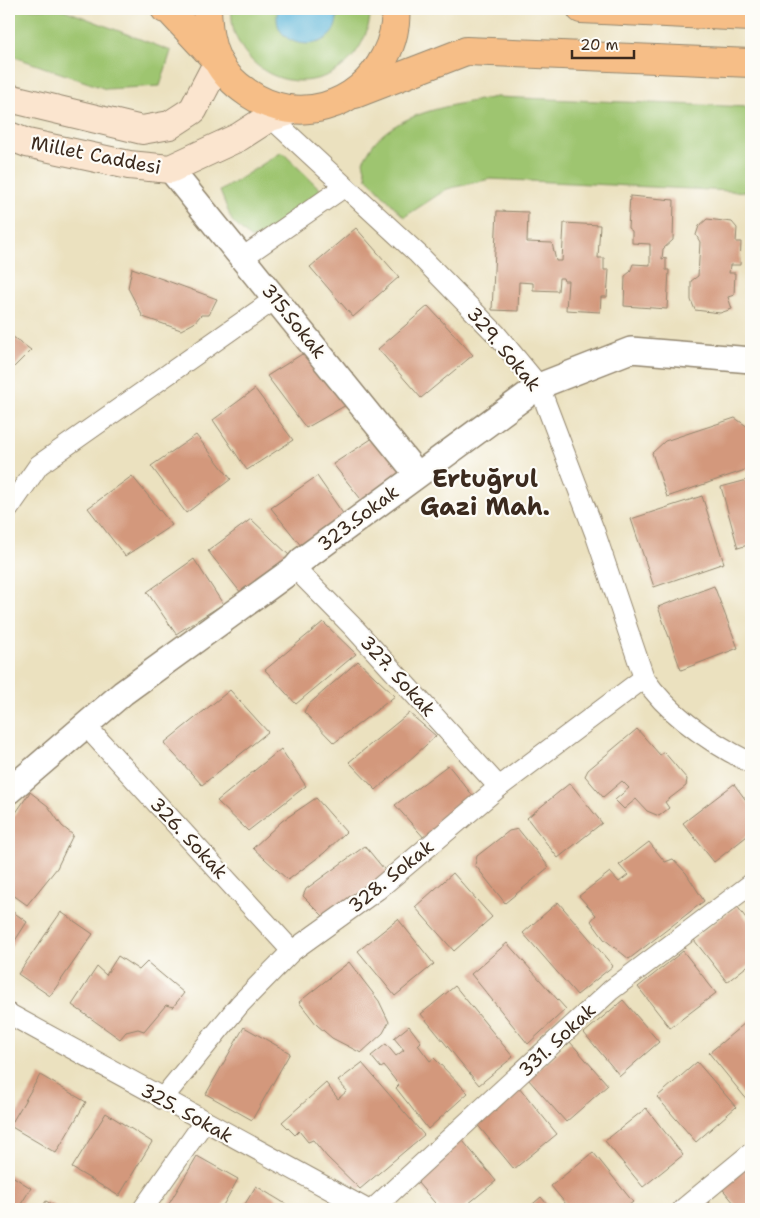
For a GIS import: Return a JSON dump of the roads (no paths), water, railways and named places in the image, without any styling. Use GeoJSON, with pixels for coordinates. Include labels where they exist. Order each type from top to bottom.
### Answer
{"type":"FeatureCollection","features":[{"type":"Feature","properties":{"kind":"highway"},"geometry":{"type":"LineString","coordinates":[[165,9],[169,10],[218,62],[236,85],[280,114],[313,110],[335,104],[355,94],[466,51],[751,63]]}},
{"type":"Feature","properties":{"kind":"highway"},"geometry":{"type":"LineString","coordinates":[[207,9],[208,36],[218,62]]}},
{"type":"Feature","properties":{"kind":"highway"},"geometry":{"type":"LineString","coordinates":[[355,94],[377,72],[392,44],[395,9]]}},
{"type":"Feature","properties":{"kind":"highway"},"geometry":{"type":"LineString","coordinates":[[581,9],[751,17]]}},
{"type":"Feature","properties":{"kind":"main road","name":"Millet Caddesi"},"geometry":{"type":"LineString","coordinates":[[9,98],[142,130],[170,125],[193,110],[218,62]]}},
{"type":"Feature","properties":{"kind":"main road","name":"Millet Caddesi"},"geometry":{"type":"LineString","coordinates":[[9,136],[27,143],[129,165],[170,169],[239,137],[280,114]]}},
{"type":"Feature","properties":{"kind":"street","name":"329. Sokak"},"geometry":{"type":"LineString","coordinates":[[280,114],[344,187],[418,254],[496,334],[539,386],[592,524],[644,678],[657,697],[676,714],[728,752],[751,763]]}},
{"type":"Feature","properties":{"kind":"street","name":"315.Sokak"},"geometry":{"type":"LineString","coordinates":[[170,169],[417,474]]}},
{"type":"Feature","properties":{"kind":"street"},"geometry":{"type":"LineString","coordinates":[[242,258],[344,187]]}},
{"type":"Feature","properties":{"kind":"street"},"geometry":{"type":"LineString","coordinates":[[9,508],[39,465],[276,299]]}},
{"type":"Feature","properties":{"kind":"street","name":"323.Sokak"},"geometry":{"type":"LineString","coordinates":[[9,791],[123,693],[295,568],[302,560],[417,474],[539,386],[631,350],[750,363]]}},
{"type":"Feature","properties":{"kind":"street","name":"327. Sokak"},"geometry":{"type":"LineString","coordinates":[[295,568],[354,628],[499,786]]}},
{"type":"Feature","properties":{"kind":"street","name":"328. Sokak"},"geometry":{"type":"LineString","coordinates":[[162,1099],[240,1004],[292,952],[377,890],[499,786],[644,678]]}},
{"type":"Feature","properties":{"kind":"street","name":"326. Sokak"},"geometry":{"type":"LineString","coordinates":[[85,725],[292,952]]}},
{"type":"Feature","properties":{"kind":"street","name":"331. Sokak"},"geometry":{"type":"LineString","coordinates":[[373,1209],[610,990],[751,884]]}},
{"type":"Feature","properties":{"kind":"street","name":"325. Sokak"},"geometry":{"type":"LineString","coordinates":[[9,1014],[366,1209]]}},
{"type":"Feature","properties":{"kind":"street"},"geometry":{"type":"LineString","coordinates":[[143,1209],[204,1122]]}},
{"type":"Feature","properties":{"kind":"street"},"geometry":{"type":"LineString","coordinates":[[683,1209],[751,1153]]}},
{"type":"Feature","properties":{"kind":"water"},"geometry":{"type":"Polygon","coordinates":[[[278,9],[336,9],[336,24],[330,35],[319,42],[307,44],[294,42],[284,35],[278,24],[278,9]]]}},
{"type":"Feature","properties":{"kind":"district","name":"Ertuğrul Gazi Mah."},"geometry":{"type":"Point","coordinates":[485,493]}}]}
